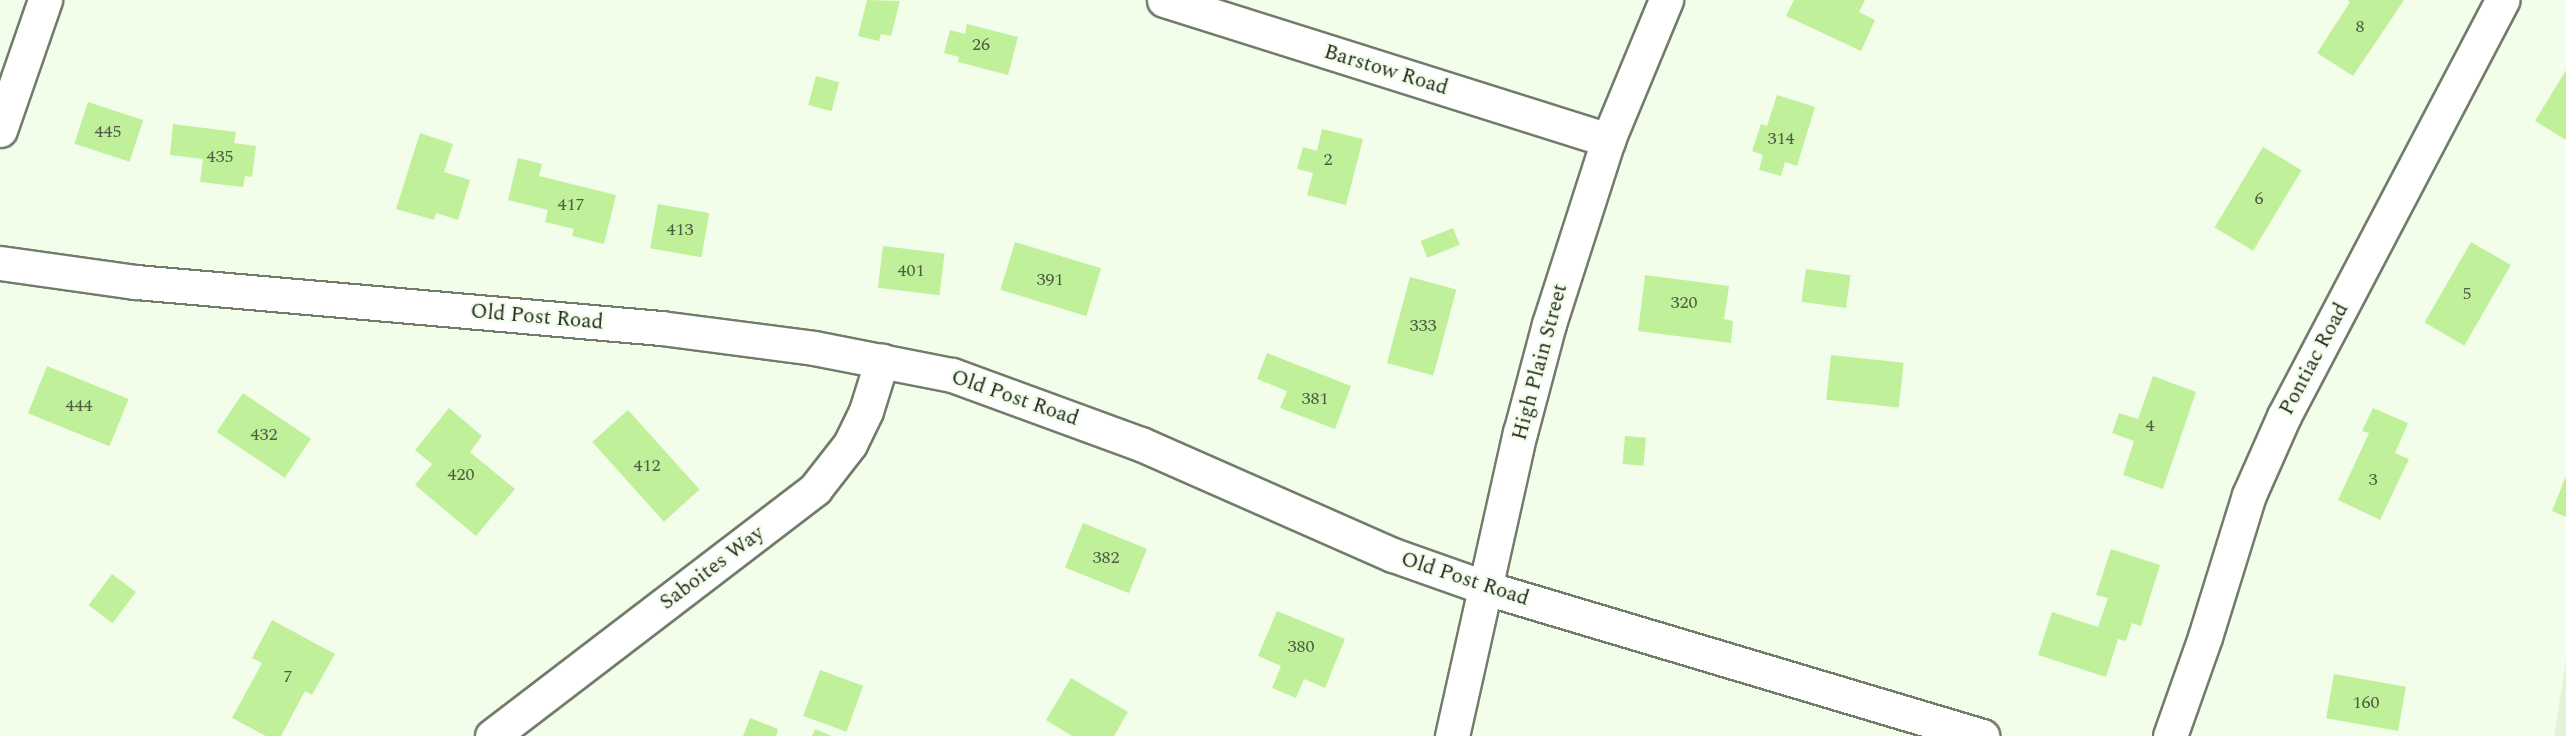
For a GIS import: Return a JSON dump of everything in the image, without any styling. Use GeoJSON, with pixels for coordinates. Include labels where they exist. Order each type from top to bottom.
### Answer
{"type":"FeatureCollection","features":[{"type":"Feature","properties":{"kind":"street"},"geometry":{"type":"LineString","coordinates":[[0,130],[45,0]]}},
{"type":"Feature","properties":{"kind":"street","name":"Barstow Road"},"geometry":{"type":"LineString","coordinates":[[1164,0],[1608,140]]}},
{"type":"Feature","properties":{"kind":"street","name":"High Plain Street"},"geometry":{"type":"LineString","coordinates":[[1452,736],[1520,433],[1580,220],[1608,140],[1666,0]]}},
{"type":"Feature","properties":{"kind":"street","name":"Pontiac Road"},"geometry":{"type":"LineString","coordinates":[[2170,736],[2205,637],[2249,495],[2284,416],[2502,0]]}},
{"type":"Feature","properties":{"kind":"street","name":"Old Post Road"},"geometry":{"type":"LineString","coordinates":[[0,263],[136,282],[661,328],[882,360],[952,375],[1059,411],[1393,555],[1486,588],[1982,736]]}},
{"type":"Feature","properties":{"kind":"street","name":"Saboites Way"},"geometry":{"type":"LineString","coordinates":[[492,736],[815,489],[850,444],[866,411],[882,360]]}},
{"type":"Feature","properties":{"kind":"shaded area"},"geometry":{"type":"Polygon","coordinates":[[[2566,660],[2566,736],[2554,736],[2566,660]]]}},
{"type":"Feature","properties":{"kind":"building"},"geometry":{"type":"Polygon","coordinates":[[[867,0],[900,1],[891,36],[881,34],[879,41],[858,36],[867,0]]]}},
{"type":"Feature","properties":{"kind":"building"},"geometry":{"type":"Polygon","coordinates":[[[1794,0],[1865,0],[1859,12],[1875,20],[1861,51],[1786,16],[1794,0]]]}},
{"type":"Feature","properties":{"kind":"building"},"geometry":{"type":"Polygon","coordinates":[[[2347,0],[2404,0],[2353,76],[2317,53],[2350,2],[2347,0]]]}},
{"type":"Feature","properties":{"kind":"building"},"geometry":{"type":"Polygon","coordinates":[[[967,24],[1018,37],[1008,75],[958,62],[959,57],[944,53],[950,30],[965,34],[967,24]]]}},
{"type":"Feature","properties":{"kind":"building"},"geometry":{"type":"Polygon","coordinates":[[[2566,70],[2566,140],[2535,121],[2566,70]]]}},
{"type":"Feature","properties":{"kind":"building"},"geometry":{"type":"Polygon","coordinates":[[[816,76],[839,82],[831,111],[808,105],[816,76]]]}},
{"type":"Feature","properties":{"kind":"building"},"geometry":{"type":"Polygon","coordinates":[[[1777,95],[1815,107],[1797,166],[1785,162],[1781,176],[1759,170],[1763,155],[1752,151],[1761,124],[1767,126],[1777,95]]]}},
{"type":"Feature","properties":{"kind":"building"},"geometry":{"type":"Polygon","coordinates":[[[88,102],[143,120],[130,162],[74,144],[88,102]]]}},
{"type":"Feature","properties":{"kind":"building"},"geometry":{"type":"Polygon","coordinates":[[[173,124],[236,132],[234,143],[256,146],[252,177],[245,176],[243,187],[200,182],[203,159],[170,155],[173,124]]]}},
{"type":"Feature","properties":{"kind":"building"},"geometry":{"type":"Polygon","coordinates":[[[1322,129],[1363,139],[1346,205],[1307,195],[1313,173],[1297,169],[1303,147],[1317,151],[1322,129]]]}},
{"type":"Feature","properties":{"kind":"building"},"geometry":{"type":"Polygon","coordinates":[[[420,133],[453,144],[444,172],[470,180],[458,220],[436,213],[434,220],[396,209],[420,133]]]}},
{"type":"Feature","properties":{"kind":"building"},"geometry":{"type":"Polygon","coordinates":[[[2263,147],[2302,170],[2253,251],[2215,228],[2263,147]]]}},
{"type":"Feature","properties":{"kind":"building"},"geometry":{"type":"Polygon","coordinates":[[[518,158],[542,164],[539,176],[616,195],[604,244],[572,236],[574,229],[545,222],[548,210],[508,200],[518,158]]]}},
{"type":"Feature","properties":{"kind":"building"},"geometry":{"type":"Polygon","coordinates":[[[658,204],[709,213],[701,257],[650,248],[658,204]]]}},
{"type":"Feature","properties":{"kind":"building"},"geometry":{"type":"Polygon","coordinates":[[[1453,228],[1460,245],[1427,258],[1421,241],[1453,228]]]}},
{"type":"Feature","properties":{"kind":"building"},"geometry":{"type":"Polygon","coordinates":[[[1015,242],[1101,268],[1086,316],[1000,290],[1015,242]]]}},
{"type":"Feature","properties":{"kind":"building"},"geometry":{"type":"Polygon","coordinates":[[[2471,242],[2511,265],[2464,346],[2424,323],[2471,242]]]}},
{"type":"Feature","properties":{"kind":"building"},"geometry":{"type":"Polygon","coordinates":[[[883,246],[945,254],[939,295],[878,288],[883,246]]]}},
{"type":"Feature","properties":{"kind":"building"},"geometry":{"type":"Polygon","coordinates":[[[1806,269],[1851,275],[1846,308],[1801,302],[1806,269]]]}},
{"type":"Feature","properties":{"kind":"building"},"geometry":{"type":"Polygon","coordinates":[[[1645,275],[1729,286],[1724,319],[1733,321],[1731,343],[1638,331],[1645,275]]]}},
{"type":"Feature","properties":{"kind":"building"},"geometry":{"type":"Polygon","coordinates":[[[1410,277],[1456,289],[1433,375],[1387,363],[1410,277]]]}},
{"type":"Feature","properties":{"kind":"building"},"geometry":{"type":"Polygon","coordinates":[[[1267,353],[1351,386],[1335,429],[1280,408],[1287,391],[1257,379],[1267,353]]]}},
{"type":"Feature","properties":{"kind":"building"},"geometry":{"type":"Polygon","coordinates":[[[1831,355],[1904,363],[1899,407],[1826,400],[1831,355]]]}},
{"type":"Feature","properties":{"kind":"building"},"geometry":{"type":"Polygon","coordinates":[[[47,366],[129,399],[109,446],[28,413],[47,366]]]}},
{"type":"Feature","properties":{"kind":"building"},"geometry":{"type":"Polygon","coordinates":[[[2153,376],[2196,392],[2163,489],[2123,475],[2134,441],[2112,433],[2119,413],[2138,419],[2153,376]]]}},
{"type":"Feature","properties":{"kind":"building"},"geometry":{"type":"Polygon","coordinates":[[[243,393],[311,439],[285,478],[217,432],[243,393]]]}},
{"type":"Feature","properties":{"kind":"building"},"geometry":{"type":"Polygon","coordinates":[[[449,408],[482,436],[470,452],[515,489],[476,536],[415,485],[432,464],[415,450],[449,408]]]}},
{"type":"Feature","properties":{"kind":"building"},"geometry":{"type":"Polygon","coordinates":[[[2373,408],[2408,423],[2395,453],[2409,459],[2380,520],[2338,500],[2369,433],[2362,431],[2373,408]]]}},
{"type":"Feature","properties":{"kind":"building"},"geometry":{"type":"Polygon","coordinates":[[[628,410],[700,490],[664,522],[592,442],[628,410]]]}},
{"type":"Feature","properties":{"kind":"building"},"geometry":{"type":"Polygon","coordinates":[[[1625,436],[1646,438],[1643,466],[1623,464],[1625,436]]]}},
{"type":"Feature","properties":{"kind":"building"},"geometry":{"type":"Polygon","coordinates":[[[2566,476],[2566,517],[2552,511],[2566,476]]]}},
{"type":"Feature","properties":{"kind":"building"},"geometry":{"type":"Polygon","coordinates":[[[1083,523],[1147,549],[1129,593],[1065,568],[1083,523]]]}},
{"type":"Feature","properties":{"kind":"building"},"geometry":{"type":"Polygon","coordinates":[[[2111,549],[2160,565],[2141,626],[2132,623],[2126,641],[2118,639],[2106,677],[2038,655],[2052,612],[2098,627],[2108,598],[2096,595],[2111,549]]]}},
{"type":"Feature","properties":{"kind":"building"},"geometry":{"type":"Polygon","coordinates":[[[112,574],[136,592],[112,623],[89,605],[112,574]]]}},
{"type":"Feature","properties":{"kind":"building"},"geometry":{"type":"Polygon","coordinates":[[[1277,611],[1345,639],[1325,688],[1304,679],[1296,698],[1272,688],[1281,666],[1258,656],[1277,611]]]}},
{"type":"Feature","properties":{"kind":"building"},"geometry":{"type":"Polygon","coordinates":[[[272,620],[335,654],[312,695],[305,691],[281,736],[266,736],[232,718],[262,663],[252,658],[272,620]]]}},
{"type":"Feature","properties":{"kind":"building"},"geometry":{"type":"Polygon","coordinates":[[[820,670],[863,686],[846,732],[803,716],[820,670]]]}},
{"type":"Feature","properties":{"kind":"building"},"geometry":{"type":"Polygon","coordinates":[[[2334,674],[2406,687],[2398,731],[2326,718],[2334,674]]]}},
{"type":"Feature","properties":{"kind":"building"},"geometry":{"type":"Polygon","coordinates":[[[1071,678],[1128,712],[1114,736],[1072,736],[1046,720],[1071,678]]]}},
{"type":"Feature","properties":{"kind":"building"},"geometry":{"type":"Polygon","coordinates":[[[750,718],[778,729],[776,736],[743,736],[750,718]]]}},
{"type":"Feature","properties":{"kind":"building"},"geometry":{"type":"Polygon","coordinates":[[[815,729],[832,736],[812,736],[815,729]]]}}]}
